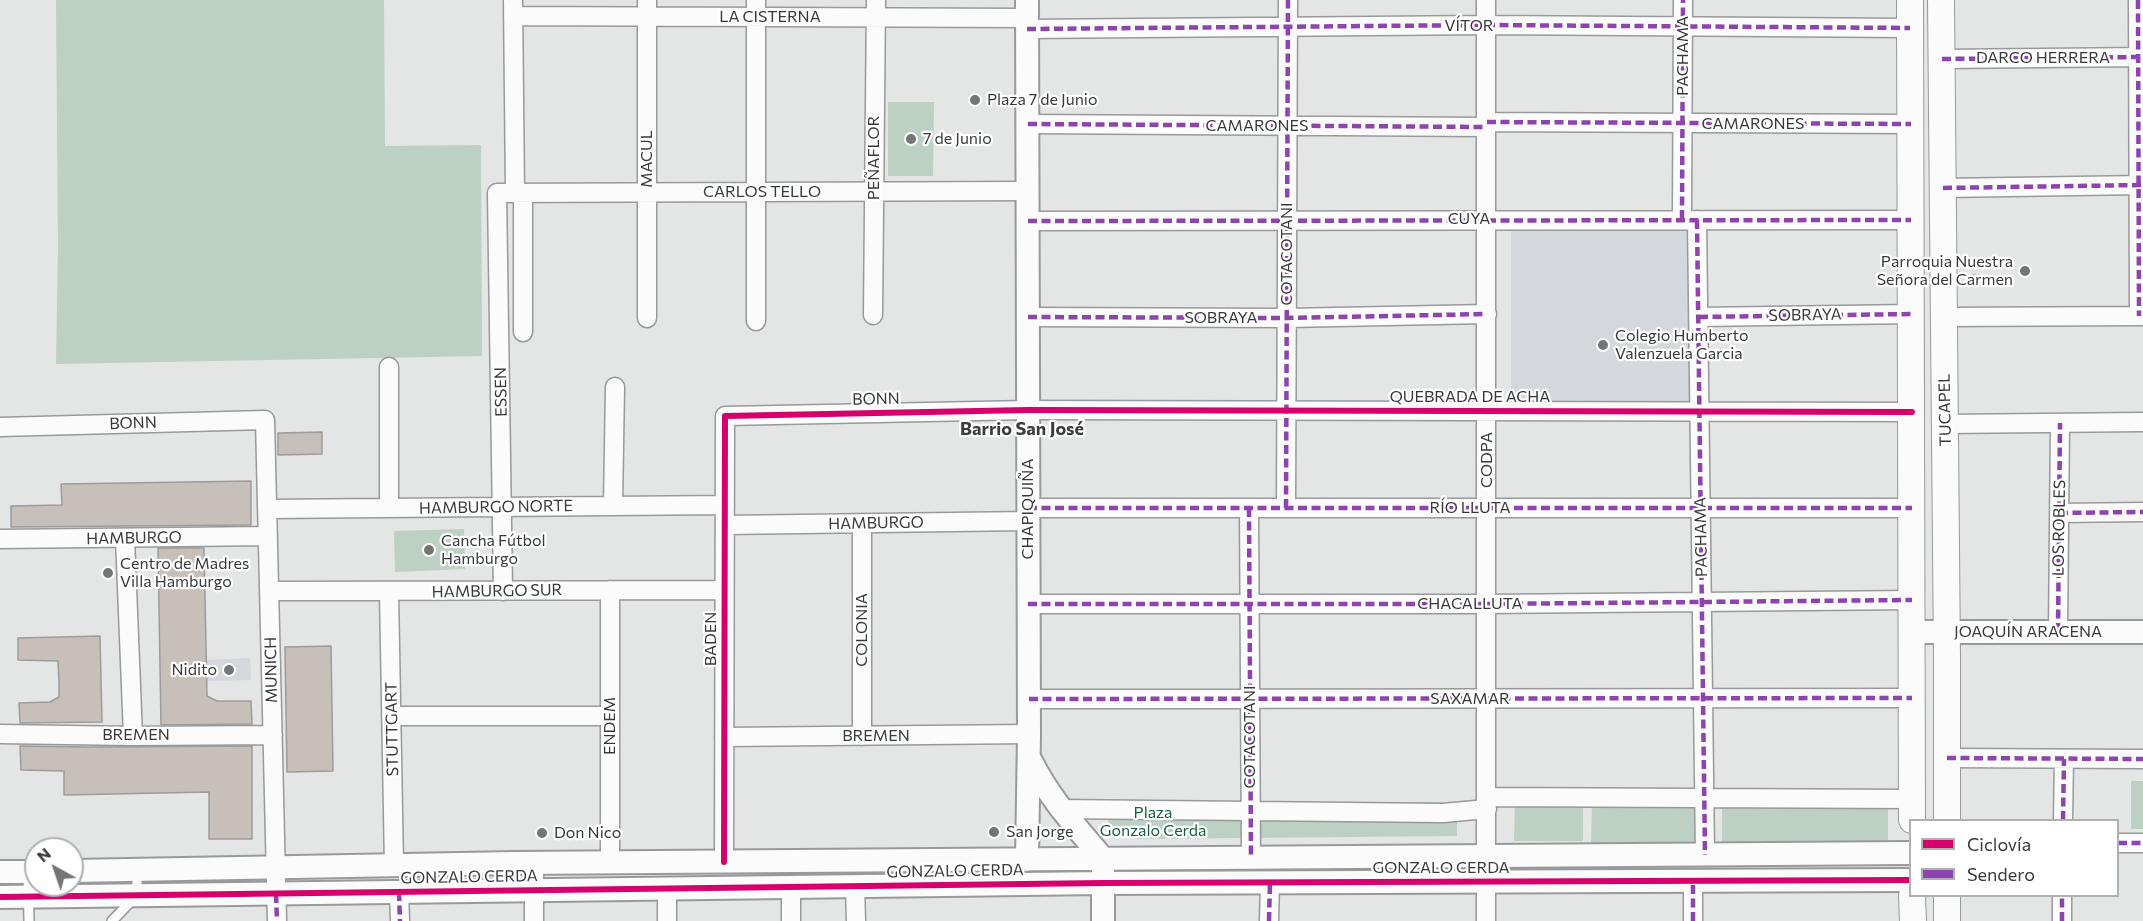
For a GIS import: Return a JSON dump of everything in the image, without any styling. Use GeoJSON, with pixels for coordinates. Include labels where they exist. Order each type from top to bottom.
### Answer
{"type":"FeatureCollection","features":[{"type":"Feature","properties":{"kind":"main road","name":"TUCAPEL"},"geometry":{"type":"LineString","coordinates":[[1910,0],[1912,810]]}},
{"type":"Feature","properties":{"kind":"main road","name":"TUCAPEL"},"geometry":{"type":"LineString","coordinates":[[1941,0],[1947,819]]}},
{"type":"Feature","properties":{"kind":"main road"},"geometry":{"type":"LineString","coordinates":[[1912,897],[1913,921]]}},
{"type":"Feature","properties":{"kind":"main road"},"geometry":{"type":"LineString","coordinates":[[1947,897],[1947,921]]}},
{"type":"Feature","properties":{"kind":"street","name":"COTACOTANI"},"geometry":{"type":"LineString","coordinates":[[1286,508],[1288,0]]}},
{"type":"Feature","properties":{"kind":"street","name":"CODPA"},"geometry":{"type":"LineString","coordinates":[[1486,0],[1486,921]]}},
{"type":"Feature","properties":{"kind":"street","name":"PACHAMA"},"geometry":{"type":"LineString","coordinates":[[1683,0],[1682,123],[1698,317],[1706,855]]}},
{"type":"Feature","properties":{"kind":"street"},"geometry":{"type":"LineString","coordinates":[[1944,317],[2141,316],[2141,57],[2138,0]]}},
{"type":"Feature","properties":{"kind":"street"},"geometry":{"type":"LineString","coordinates":[[513,8],[512,193],[524,332]]}},
{"type":"Feature","properties":{"kind":"street","name":"LA CISTERNA"},"geometry":{"type":"LineString","coordinates":[[513,8],[875,9],[1027,16]]}},
{"type":"Feature","properties":{"kind":"street","name":"MACUL"},"geometry":{"type":"LineString","coordinates":[[647,8],[647,318]]}},
{"type":"Feature","properties":{"kind":"street"},"geometry":{"type":"LineString","coordinates":[[756,8],[756,321]]}},
{"type":"Feature","properties":{"kind":"street","name":"PEÑAFLOR"},"geometry":{"type":"LineString","coordinates":[[873,315],[875,9]]}},
{"type":"Feature","properties":{"kind":"street","name":"VÍTOR"},"geometry":{"type":"LineString","coordinates":[[1027,16],[1287,27],[1487,25],[1911,28]]}},
{"type":"Feature","properties":{"kind":"street","name":"CHAPIQUIÑA"},"geometry":{"type":"LineString","coordinates":[[1027,16],[1029,757],[1045,789],[1059,809],[1103,859]]}},
{"type":"Feature","properties":{"kind":"street","name":"DARCO HERRERA"},"geometry":{"type":"LineString","coordinates":[[1942,59],[2141,57]]}},
{"type":"Feature","properties":{"kind":"street","name":"CAMARONES"},"geometry":{"type":"LineString","coordinates":[[1028,124],[1287,126],[1911,124]]}},
{"type":"Feature","properties":{"kind":"street"},"geometry":{"type":"LineString","coordinates":[[1943,188],[2141,185]]}},
{"type":"Feature","properties":{"kind":"street","name":"CARLOS TELLO"},"geometry":{"type":"LineString","coordinates":[[512,193],[1028,191]]}},
{"type":"Feature","properties":{"kind":"street","name":"ESSEN"},"geometry":{"type":"LineString","coordinates":[[503,591],[503,507],[512,193]]}},
{"type":"Feature","properties":{"kind":"street","name":"CUYA"},"geometry":{"type":"LineString","coordinates":[[1028,221],[1911,220]]}},
{"type":"Feature","properties":{"kind":"street","name":"SOBRAYA"},"geometry":{"type":"LineString","coordinates":[[1698,317],[1912,314]]}},
{"type":"Feature","properties":{"kind":"street","name":"SOBRAYA"},"geometry":{"type":"LineString","coordinates":[[1028,317],[1287,318],[1487,315]]}},
{"type":"Feature","properties":{"kind":"street"},"geometry":{"type":"LineString","coordinates":[[389,367],[389,508]]}},
{"type":"Feature","properties":{"kind":"street"},"geometry":{"type":"LineString","coordinates":[[613,506],[615,387]]}},
{"type":"Feature","properties":{"kind":"street","name":"QUEBRADA DE ACHA"},"geometry":{"type":"LineString","coordinates":[[1028,410],[1912,412]]}},
{"type":"Feature","properties":{"kind":"street","name":"BONN"},"geometry":{"type":"LineString","coordinates":[[725,416],[1028,410]]}},
{"type":"Feature","properties":{"kind":"street","name":"BADEN"},"geometry":{"type":"LineString","coordinates":[[724,862],[725,416]]}},
{"type":"Feature","properties":{"kind":"street","name":"BONN"},"geometry":{"type":"LineString","coordinates":[[0,427],[266,420]]}},
{"type":"Feature","properties":{"kind":"street","name":"MUNICH"},"geometry":{"type":"LineString","coordinates":[[266,420],[277,921]]}},
{"type":"Feature","properties":{"kind":"street"},"geometry":{"type":"LineString","coordinates":[[1945,424],[2143,422]]}},
{"type":"Feature","properties":{"kind":"street","name":"LOS ROBLES"},"geometry":{"type":"LineString","coordinates":[[2058,632],[2060,423]]}},
{"type":"Feature","properties":{"kind":"street","name":"HAMBURGO NORTE"},"geometry":{"type":"LineString","coordinates":[[268,509],[724,505]]}},
{"type":"Feature","properties":{"kind":"street","name":"COTACOTANI"},"geometry":{"type":"LineString","coordinates":[[1249,508],[1251,858]]}},
{"type":"Feature","properties":{"kind":"street","name":"RÍO LLUTA"},"geometry":{"type":"LineString","coordinates":[[1028,514],[1249,508],[1912,508]]}},
{"type":"Feature","properties":{"kind":"street"},"geometry":{"type":"LineString","coordinates":[[2060,513],[2143,512]]}},
{"type":"Feature","properties":{"kind":"street","name":"HAMBURGO"},"geometry":{"type":"LineString","coordinates":[[725,525],[862,524],[1028,514]]}},
{"type":"Feature","properties":{"kind":"street","name":"COLONIA"},"geometry":{"type":"LineString","coordinates":[[862,524],[862,736]]}},
{"type":"Feature","properties":{"kind":"street","name":"HAMBURGO"},"geometry":{"type":"LineString","coordinates":[[0,539],[268,536]]}},
{"type":"Feature","properties":{"kind":"street"},"geometry":{"type":"LineString","coordinates":[[125,538],[133,736]]}},
{"type":"Feature","properties":{"kind":"street","name":"ENDEM"},"geometry":{"type":"LineString","coordinates":[[609,590],[610,862]]}},
{"type":"Feature","properties":{"kind":"street","name":"HAMBURGO SUR"},"geometry":{"type":"LineString","coordinates":[[270,591],[724,590]]}},
{"type":"Feature","properties":{"kind":"street","name":"STUTTGART"},"geometry":{"type":"LineString","coordinates":[[389,592],[394,866]]}},
{"type":"Feature","properties":{"kind":"street","name":"CHACALLUTA"},"geometry":{"type":"LineString","coordinates":[[1028,604],[1487,604],[1912,600]]}},
{"type":"Feature","properties":{"kind":"street","name":"JOAQUÍN ARACENA"},"geometry":{"type":"LineString","coordinates":[[1912,632],[2143,632]]}},
{"type":"Feature","properties":{"kind":"street","name":"SAXAMAR"},"geometry":{"type":"LineString","coordinates":[[1029,699],[1912,698]]}},
{"type":"Feature","properties":{"kind":"street"},"geometry":{"type":"LineString","coordinates":[[391,716],[610,716]]}},
{"type":"Feature","properties":{"kind":"street","name":"BREMEN"},"geometry":{"type":"LineString","coordinates":[[0,734],[273,735]]}},
{"type":"Feature","properties":{"kind":"street","name":"BREMEN"},"geometry":{"type":"LineString","coordinates":[[724,737],[1029,734]]}},
{"type":"Feature","properties":{"kind":"street"},"geometry":{"type":"LineString","coordinates":[[1027,860],[1029,757]]}},
{"type":"Feature","properties":{"kind":"street"},"geometry":{"type":"LineString","coordinates":[[1947,758],[2143,759]]}},
{"type":"Feature","properties":{"kind":"street"},"geometry":{"type":"LineString","coordinates":[[2063,819],[2064,759]]}},
{"type":"Feature","properties":{"kind":"street"},"geometry":{"type":"LineString","coordinates":[[1059,809],[1443,813],[1486,803],[1705,799],[1912,810]]}},
{"type":"Feature","properties":{"kind":"street"},"geometry":{"type":"LineString","coordinates":[[2119,843],[2143,843]]}},
{"type":"Feature","properties":{"kind":"street","name":"GONZALO CERDA"},"geometry":{"type":"LineString","coordinates":[[84,871],[610,862],[1909,853]]}},
{"type":"Feature","properties":{"kind":"street"},"geometry":{"type":"LineString","coordinates":[[1103,859],[1103,921]]}},
{"type":"Feature","properties":{"kind":"street"},"geometry":{"type":"LineString","coordinates":[[534,863],[534,921]]}},
{"type":"Feature","properties":{"kind":"street"},"geometry":{"type":"LineString","coordinates":[[0,872],[24,872]]}},
{"type":"Feature","properties":{"kind":"street","name":"GONZALO CERDA"},"geometry":{"type":"LineString","coordinates":[[84,896],[1103,883],[1909,880]]}},
{"type":"Feature","properties":{"kind":"street"},"geometry":{"type":"LineString","coordinates":[[1693,881],[1693,921]]}},
{"type":"Feature","properties":{"kind":"street"},"geometry":{"type":"LineString","coordinates":[[1269,921],[1270,882]]}},
{"type":"Feature","properties":{"kind":"street"},"geometry":{"type":"LineString","coordinates":[[855,886],[855,921]]}},
{"type":"Feature","properties":{"kind":"street"},"geometry":{"type":"LineString","coordinates":[[791,887],[791,921]]}},
{"type":"Feature","properties":{"kind":"street"},"geometry":{"type":"LineString","coordinates":[[667,888],[667,921]]}},
{"type":"Feature","properties":{"kind":"street"},"geometry":{"type":"LineString","coordinates":[[399,892],[400,921]]}},
{"type":"Feature","properties":{"kind":"street","name":"GONZALO CERDA"},"geometry":{"type":"LineString","coordinates":[[0,897],[24,897]]}},
{"type":"Feature","properties":{"kind":"street"},"geometry":{"type":"LineString","coordinates":[[2062,897],[2062,921]]}},
{"type":"Feature","properties":{"kind":"lane"},"geometry":{"type":"LineString","coordinates":[[112,921],[137,895],[137,871]]}},
{"type":"Feature","properties":{"kind":"lane"},"geometry":{"type":"LineString","coordinates":[[28,897],[29,921]]}},
{"type":"Feature","properties":{"kind":"path"},"geometry":{"type":"LineString","coordinates":[[1966,275],[1977,275]]}},
{"type":"Feature","properties":{"kind":"shaded area","name":"Colegio Humberto Valenzuela Garcia"},"geometry":{"type":"Polygon","coordinates":[[[1694,229],[1694,401],[1511,403],[1511,230],[1694,229]]]}},
{"type":"Feature","properties":{"kind":"shaded area","name":"Nidito"},"geometry":{"type":"Polygon","coordinates":[[[250,658],[251,680],[207,681],[206,660],[250,658]]]}},
{"type":"Feature","properties":{"kind":"green space"},"geometry":{"type":"Polygon","coordinates":[[[56,0],[384,0],[385,146],[481,145],[482,356],[56,364],[58,247],[56,0]]]}},
{"type":"Feature","properties":{"kind":"green space","name":"7 de Junio"},"geometry":{"type":"Polygon","coordinates":[[[888,102],[934,102],[933,176],[888,176],[888,102]]]}},
{"type":"Feature","properties":{"kind":"green space","name":"Cancha Fútbol Hamburgo"},"geometry":{"type":"Polygon","coordinates":[[[464,529],[465,569],[395,572],[394,531],[464,529]]]}},
{"type":"Feature","properties":{"kind":"green space"},"geometry":{"type":"Polygon","coordinates":[[[2131,781],[2143,781],[2143,829],[2131,829],[2131,781]]]}},
{"type":"Feature","properties":{"kind":"green space"},"geometry":{"type":"Polygon","coordinates":[[[1583,800],[1583,841],[1514,841],[1515,801],[1583,800]]]}},
{"type":"Feature","properties":{"kind":"green space","name":"Plaza Gonzalo Cerda"},"geometry":{"type":"Polygon","coordinates":[[[1457,802],[1457,836],[1137,839],[1124,837],[1108,829],[1109,805],[1457,802]]]}},
{"type":"Feature","properties":{"kind":"green space"},"geometry":{"type":"Polygon","coordinates":[[[1592,803],[1702,803],[1702,843],[1591,844],[1592,803]]]}},
{"type":"Feature","properties":{"kind":"green space"},"geometry":{"type":"Polygon","coordinates":[[[1722,804],[1888,804],[1888,845],[1722,845],[1722,804]]]}},
{"type":"Feature","properties":{"kind":"building"},"geometry":{"type":"Polygon","coordinates":[[[322,432],[322,454],[278,455],[278,433],[322,432]]]}},
{"type":"Feature","properties":{"kind":"building"},"geometry":{"type":"Polygon","coordinates":[[[251,481],[251,525],[11,527],[11,506],[62,505],[61,484],[251,481]]]}},
{"type":"Feature","properties":{"kind":"building"},"geometry":{"type":"Polygon","coordinates":[[[158,548],[204,548],[207,696],[217,701],[251,701],[252,724],[161,725],[158,548]]]}},
{"type":"Feature","properties":{"kind":"building"},"geometry":{"type":"Polygon","coordinates":[[[100,636],[102,722],[20,723],[19,703],[50,702],[59,697],[59,681],[58,661],[18,660],[18,638],[100,636]]]}},
{"type":"Feature","properties":{"kind":"building"},"geometry":{"type":"Polygon","coordinates":[[[331,646],[333,771],[287,772],[285,647],[331,646]]]}},
{"type":"Feature","properties":{"kind":"building"},"geometry":{"type":"Polygon","coordinates":[[[20,746],[252,746],[252,839],[209,839],[209,792],[64,795],[64,771],[21,770],[20,746]]]}},
{"type":"Feature","properties":{"kind":"marked path"},"geometry":{"type":"LineString","coordinates":[[1286,508],[1288,0]]}},
{"type":"Feature","properties":{"kind":"marked path"},"geometry":{"type":"LineString","coordinates":[[1682,219],[1683,0]]}},
{"type":"Feature","properties":{"kind":"marked path"},"geometry":{"type":"LineString","coordinates":[[2138,0],[2139,316]]}},
{"type":"Feature","properties":{"kind":"marked path"},"geometry":{"type":"LineString","coordinates":[[1027,29],[1487,25],[1910,28]]}},
{"type":"Feature","properties":{"kind":"marked path"},"geometry":{"type":"LineString","coordinates":[[1942,59],[2143,57]]}},
{"type":"Feature","properties":{"kind":"marked path"},"geometry":{"type":"LineString","coordinates":[[1487,122],[1911,124]]}},
{"type":"Feature","properties":{"kind":"marked path"},"geometry":{"type":"LineString","coordinates":[[1028,124],[1487,127]]}},
{"type":"Feature","properties":{"kind":"marked path"},"geometry":{"type":"LineString","coordinates":[[1943,188],[2143,185]]}},
{"type":"Feature","properties":{"kind":"marked path"},"geometry":{"type":"LineString","coordinates":[[1697,220],[1705,855]]}},
{"type":"Feature","properties":{"kind":"marked path"},"geometry":{"type":"LineString","coordinates":[[1028,221],[1911,220]]}},
{"type":"Feature","properties":{"kind":"marked path"},"geometry":{"type":"LineString","coordinates":[[1028,317],[1287,318],[1487,314]]}},
{"type":"Feature","properties":{"kind":"marked path"},"geometry":{"type":"LineString","coordinates":[[1699,317],[1912,314]]}},
{"type":"Feature","properties":{"kind":"marked path"},"geometry":{"type":"LineString","coordinates":[[2058,632],[2060,423]]}},
{"type":"Feature","properties":{"kind":"marked path"},"geometry":{"type":"LineString","coordinates":[[1028,508],[1912,508]]}},
{"type":"Feature","properties":{"kind":"marked path"},"geometry":{"type":"LineString","coordinates":[[1249,508],[1251,858]]}},
{"type":"Feature","properties":{"kind":"marked path"},"geometry":{"type":"LineString","coordinates":[[2059,513],[2143,512]]}},
{"type":"Feature","properties":{"kind":"marked path"},"geometry":{"type":"LineString","coordinates":[[1028,604],[1487,604],[1912,600]]}},
{"type":"Feature","properties":{"kind":"marked path"},"geometry":{"type":"LineString","coordinates":[[1029,699],[1912,698]]}},
{"type":"Feature","properties":{"kind":"marked path"},"geometry":{"type":"LineString","coordinates":[[1947,758],[2143,759]]}},
{"type":"Feature","properties":{"kind":"marked path"},"geometry":{"type":"LineString","coordinates":[[2063,819],[2064,759]]}},
{"type":"Feature","properties":{"kind":"marked path"},"geometry":{"type":"LineString","coordinates":[[2119,843],[2143,843]]}},
{"type":"Feature","properties":{"kind":"marked path"},"geometry":{"type":"LineString","coordinates":[[1693,881],[1693,921]]}},
{"type":"Feature","properties":{"kind":"marked path"},"geometry":{"type":"LineString","coordinates":[[1269,921],[1270,882]]}},
{"type":"Feature","properties":{"kind":"marked path"},"geometry":{"type":"LineString","coordinates":[[399,892],[400,921]]}},
{"type":"Feature","properties":{"kind":"marked path"},"geometry":{"type":"LineString","coordinates":[[276,894],[277,921]]}},
{"type":"Feature","properties":{"kind":"marked path"},"geometry":{"type":"LineString","coordinates":[[2062,897],[2062,921]]}},
{"type":"Feature","properties":{"kind":"cycle path"},"geometry":{"type":"LineString","coordinates":[[724,862],[725,416],[1028,410],[1912,412]]}},
{"type":"Feature","properties":{"kind":"cycle path"},"geometry":{"type":"LineString","coordinates":[[0,897],[1103,883],[1909,880]]}},
{"type":"Feature","properties":{"kind":"place","name":"Plaza 7 de Junio"},"geometry":{"type":"Point","coordinates":[975,100]}},
{"type":"Feature","properties":{"kind":"place","name":"7 de Junio"},"geometry":{"type":"Point","coordinates":[911,139]}},
{"type":"Feature","properties":{"kind":"place","name":"Parroquia Nuestra Señora del Carmen"},"geometry":{"type":"Point","coordinates":[2025,271]}},
{"type":"Feature","properties":{"kind":"place","name":"Colegio Humberto Valenzuela Garcia"},"geometry":{"type":"Point","coordinates":[1603,345]}},
{"type":"Feature","properties":{"kind":"place","name":"Cancha Fútbol Hamburgo"},"geometry":{"type":"Point","coordinates":[429,550]}},
{"type":"Feature","properties":{"kind":"place","name":"Centro de Madres Villa Hamburgo"},"geometry":{"type":"Point","coordinates":[108,573]}},
{"type":"Feature","properties":{"kind":"place","name":"Nidito"},"geometry":{"type":"Point","coordinates":[229,670]}},
{"type":"Feature","properties":{"kind":"place","name":"San Jorge"},"geometry":{"type":"Point","coordinates":[994,832]}},
{"type":"Feature","properties":{"kind":"place","name":"Don Nico"},"geometry":{"type":"Point","coordinates":[542,833]}},
{"type":"Feature","properties":{"kind":"district","name":"Barrio San José"},"geometry":{"type":"Point","coordinates":[1022,429]}}]}
